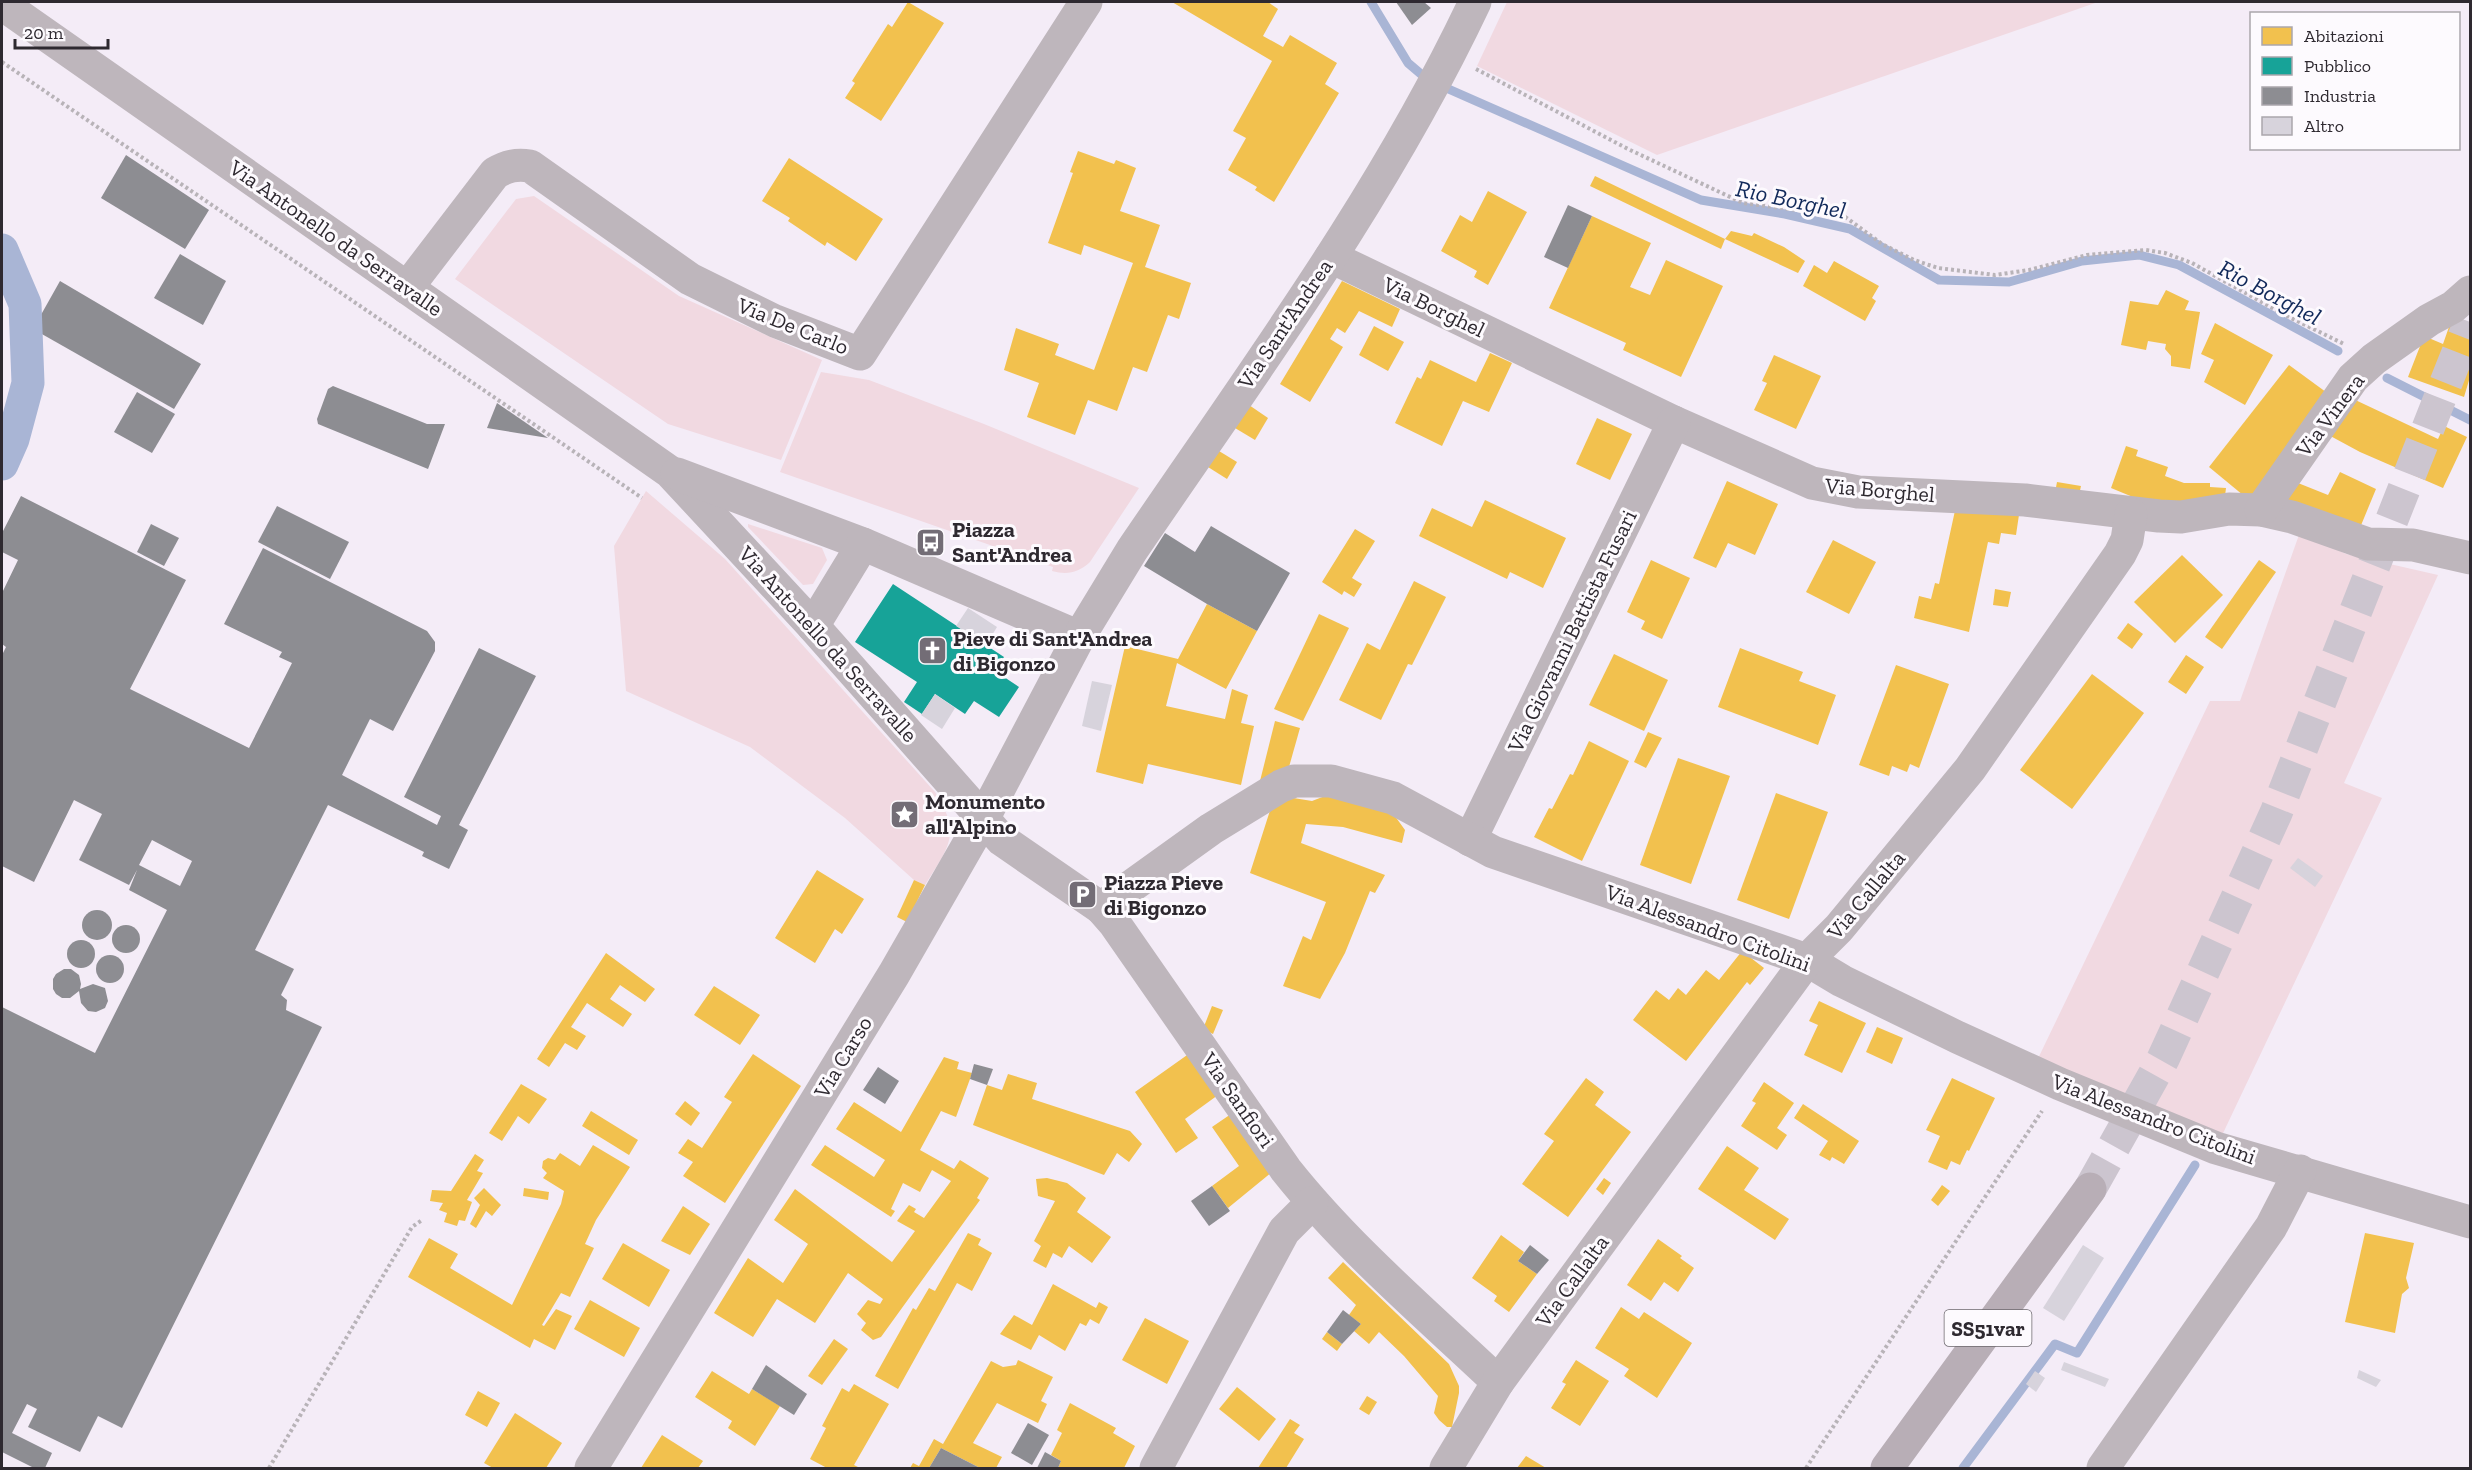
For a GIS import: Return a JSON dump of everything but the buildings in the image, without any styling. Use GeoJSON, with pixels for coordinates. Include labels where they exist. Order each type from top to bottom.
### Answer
{"type":"FeatureCollection","features":[{"type":"Feature","properties":{"kind":"main road","name":"SS51var"},"geometry":{"type":"LineString","coordinates":[[1887,1468],[2090,1189]]}},
{"type":"Feature","properties":{"kind":"street","name":"Via De Carlo"},"geometry":{"type":"LineString","coordinates":[[407,288],[495,173],[506,166],[518,164],[530,166],[700,284],[776,321],[860,354],[1086,2]]}},
{"type":"Feature","properties":{"kind":"street","name":"Via Sant'Andrea"},"geometry":{"type":"LineString","coordinates":[[1079,637],[1132,550],[1331,257],[1440,74],[1475,2]]}},
{"type":"Feature","properties":{"kind":"street","name":"Via Antonello da Serravalle"},"geometry":{"type":"LineString","coordinates":[[2,4],[670,472],[813,626],[983,819]]}},
{"type":"Feature","properties":{"kind":"street","name":"Via Borghel"},"geometry":{"type":"LineString","coordinates":[[1331,257],[1674,422],[1787,474],[1832,489],[2025,500],[2131,514],[2181,517],[2229,509],[2260,510],[2292,517],[2368,544],[2413,545],[2470,558]]}},
{"type":"Feature","properties":{"kind":"street","name":"Via Vinera"},"geometry":{"type":"LineString","coordinates":[[2260,510],[2353,378],[2374,359],[2453,307],[2470,292]]}},
{"type":"Feature","properties":{"kind":"street","name":"Via Giovanni Battista Fusari"},"geometry":{"type":"LineString","coordinates":[[1470,840],[1674,422]]}},
{"type":"Feature","properties":{"kind":"street","name":"Via Antonello da Serravalle"},"geometry":{"type":"LineString","coordinates":[[670,472],[863,543],[1079,637]]}},
{"type":"Feature","properties":{"kind":"street","name":"Via Callalta"},"geometry":{"type":"LineString","coordinates":[[1446,1468],[1498,1382],[1807,960],[1839,928],[1970,769],[2120,554],[2127,540],[2131,514]]}},
{"type":"Feature","properties":{"kind":"street"},"geometry":{"type":"LineString","coordinates":[[813,626],[863,543]]}},
{"type":"Feature","properties":{"kind":"street","name":"Via Carso"},"geometry":{"type":"LineString","coordinates":[[591,1468],[894,974],[983,819],[1079,637]]}},
{"type":"Feature","properties":{"kind":"street","name":"Via Alessandro Citolini"},"geometry":{"type":"LineString","coordinates":[[1101,908],[1211,829],[1265,795],[1294,782],[1331,781],[1393,798],[1493,852],[1807,960],[1852,986],[2060,1084],[2217,1148],[2470,1222]]}},
{"type":"Feature","properties":{"kind":"street","name":"Via Sanfiori"},"geometry":{"type":"LineString","coordinates":[[983,819],[1011,846],[1101,908],[1130,943],[1279,1160],[1312,1203],[1351,1244],[1498,1382]]}},
{"type":"Feature","properties":{"kind":"street"},"geometry":{"type":"LineString","coordinates":[[2103,1468],[2271,1227],[2300,1171]]}},
{"type":"Feature","properties":{"kind":"street"},"geometry":{"type":"LineString","coordinates":[[1156,1468],[1284,1231],[1312,1203]]}},
{"type":"Feature","properties":{"kind":"path"},"geometry":{"type":"LineString","coordinates":[[2,62],[642,498]]}},
{"type":"Feature","properties":{"kind":"path"},"geometry":{"type":"LineString","coordinates":[[1440,74],[1628,149],[1743,203],[1844,216],[1882,244],[1914,260],[1938,268],[1995,275],[2029,270],[2087,255],[2146,250],[2165,253],[2192,262],[2283,314],[2374,359]]}},
{"type":"Feature","properties":{"kind":"path"},"geometry":{"type":"LineString","coordinates":[[1806,1468],[2060,1084]]}},
{"type":"Feature","properties":{"kind":"path"},"geometry":{"type":"LineString","coordinates":[[269,1468],[412,1227],[422,1220]]}},
{"type":"Feature","properties":{"kind":"shaded area"},"geometry":{"type":"Polygon","coordinates":[[[1507,2],[2098,2],[1657,155],[1477,66],[1507,2]]]}},
{"type":"Feature","properties":{"kind":"shaded area"},"geometry":{"type":"Polygon","coordinates":[[[534,196],[679,296],[822,360],[781,460],[668,424],[455,279],[516,199],[534,196]]]}},
{"type":"Feature","properties":{"kind":"shaded area"},"geometry":{"type":"Polygon","coordinates":[[[821,372],[869,380],[984,424],[1139,488],[1090,562],[1077,571],[1063,573],[1052,571],[1053,567],[780,472],[821,372]]]}},
{"type":"Feature","properties":{"kind":"shaded area"},"geometry":{"type":"Polygon","coordinates":[[[646,491],[725,559],[935,792],[948,819],[949,840],[946,850],[925,885],[914,880],[845,818],[750,747],[626,691],[614,546],[646,491]]]}},
{"type":"Feature","properties":{"kind":"shaded area"},"geometry":{"type":"Polygon","coordinates":[[[748,524],[822,548],[827,560],[813,584],[803,585],[748,527],[748,524]]]}},
{"type":"Feature","properties":{"kind":"shaded area"},"geometry":{"type":"Polygon","coordinates":[[[2300,532],[2346,554],[2438,575],[2344,783],[2382,798],[2216,1148],[2032,1071],[2210,701],[2240,701],[2300,532]]]}},
{"type":"Feature","properties":{"kind":"waterway","name":"Rio Borghel"},"geometry":{"type":"LineString","coordinates":[[1371,2],[1408,63],[1428,80],[1701,200],[1785,214],[1850,229],[1939,280],[2009,282],[2082,261],[2139,255],[2179,265],[2338,351]]}},
{"type":"Feature","properties":{"kind":"waterway"},"geometry":{"type":"LineString","coordinates":[[2,250],[25,304],[28,383],[13,439],[2,464]]}},
{"type":"Feature","properties":{"kind":"waterway","name":"Rio Borghel"},"geometry":{"type":"LineString","coordinates":[[2387,378],[2470,420]]}},
{"type":"Feature","properties":{"kind":"waterway"},"geometry":{"type":"LineString","coordinates":[[1963,1468],[2055,1344],[2077,1353],[2195,1165]]}},
{"type":"Feature","properties":{"kind":"tunnel"},"geometry":{"type":"LineString","coordinates":[[2090,1189],[2163,1059],[2276,813],[2470,322]]}},
{"type":"Feature","properties":{"kind":"place","name":"Piazza Sant'Andrea"},"geometry":{"type":"Point","coordinates":[931,542]}},
{"type":"Feature","properties":{"kind":"place","name":"Pieve di Sant'Andrea di Bigonzo"},"geometry":{"type":"Point","coordinates":[932,651]}},
{"type":"Feature","properties":{"kind":"place","name":"Monumento all'Alpino"},"geometry":{"type":"Point","coordinates":[904,814]}},
{"type":"Feature","properties":{"kind":"place","name":"Piazza Pieve di Bigonzo"},"geometry":{"type":"Point","coordinates":[1083,895]}}]}
